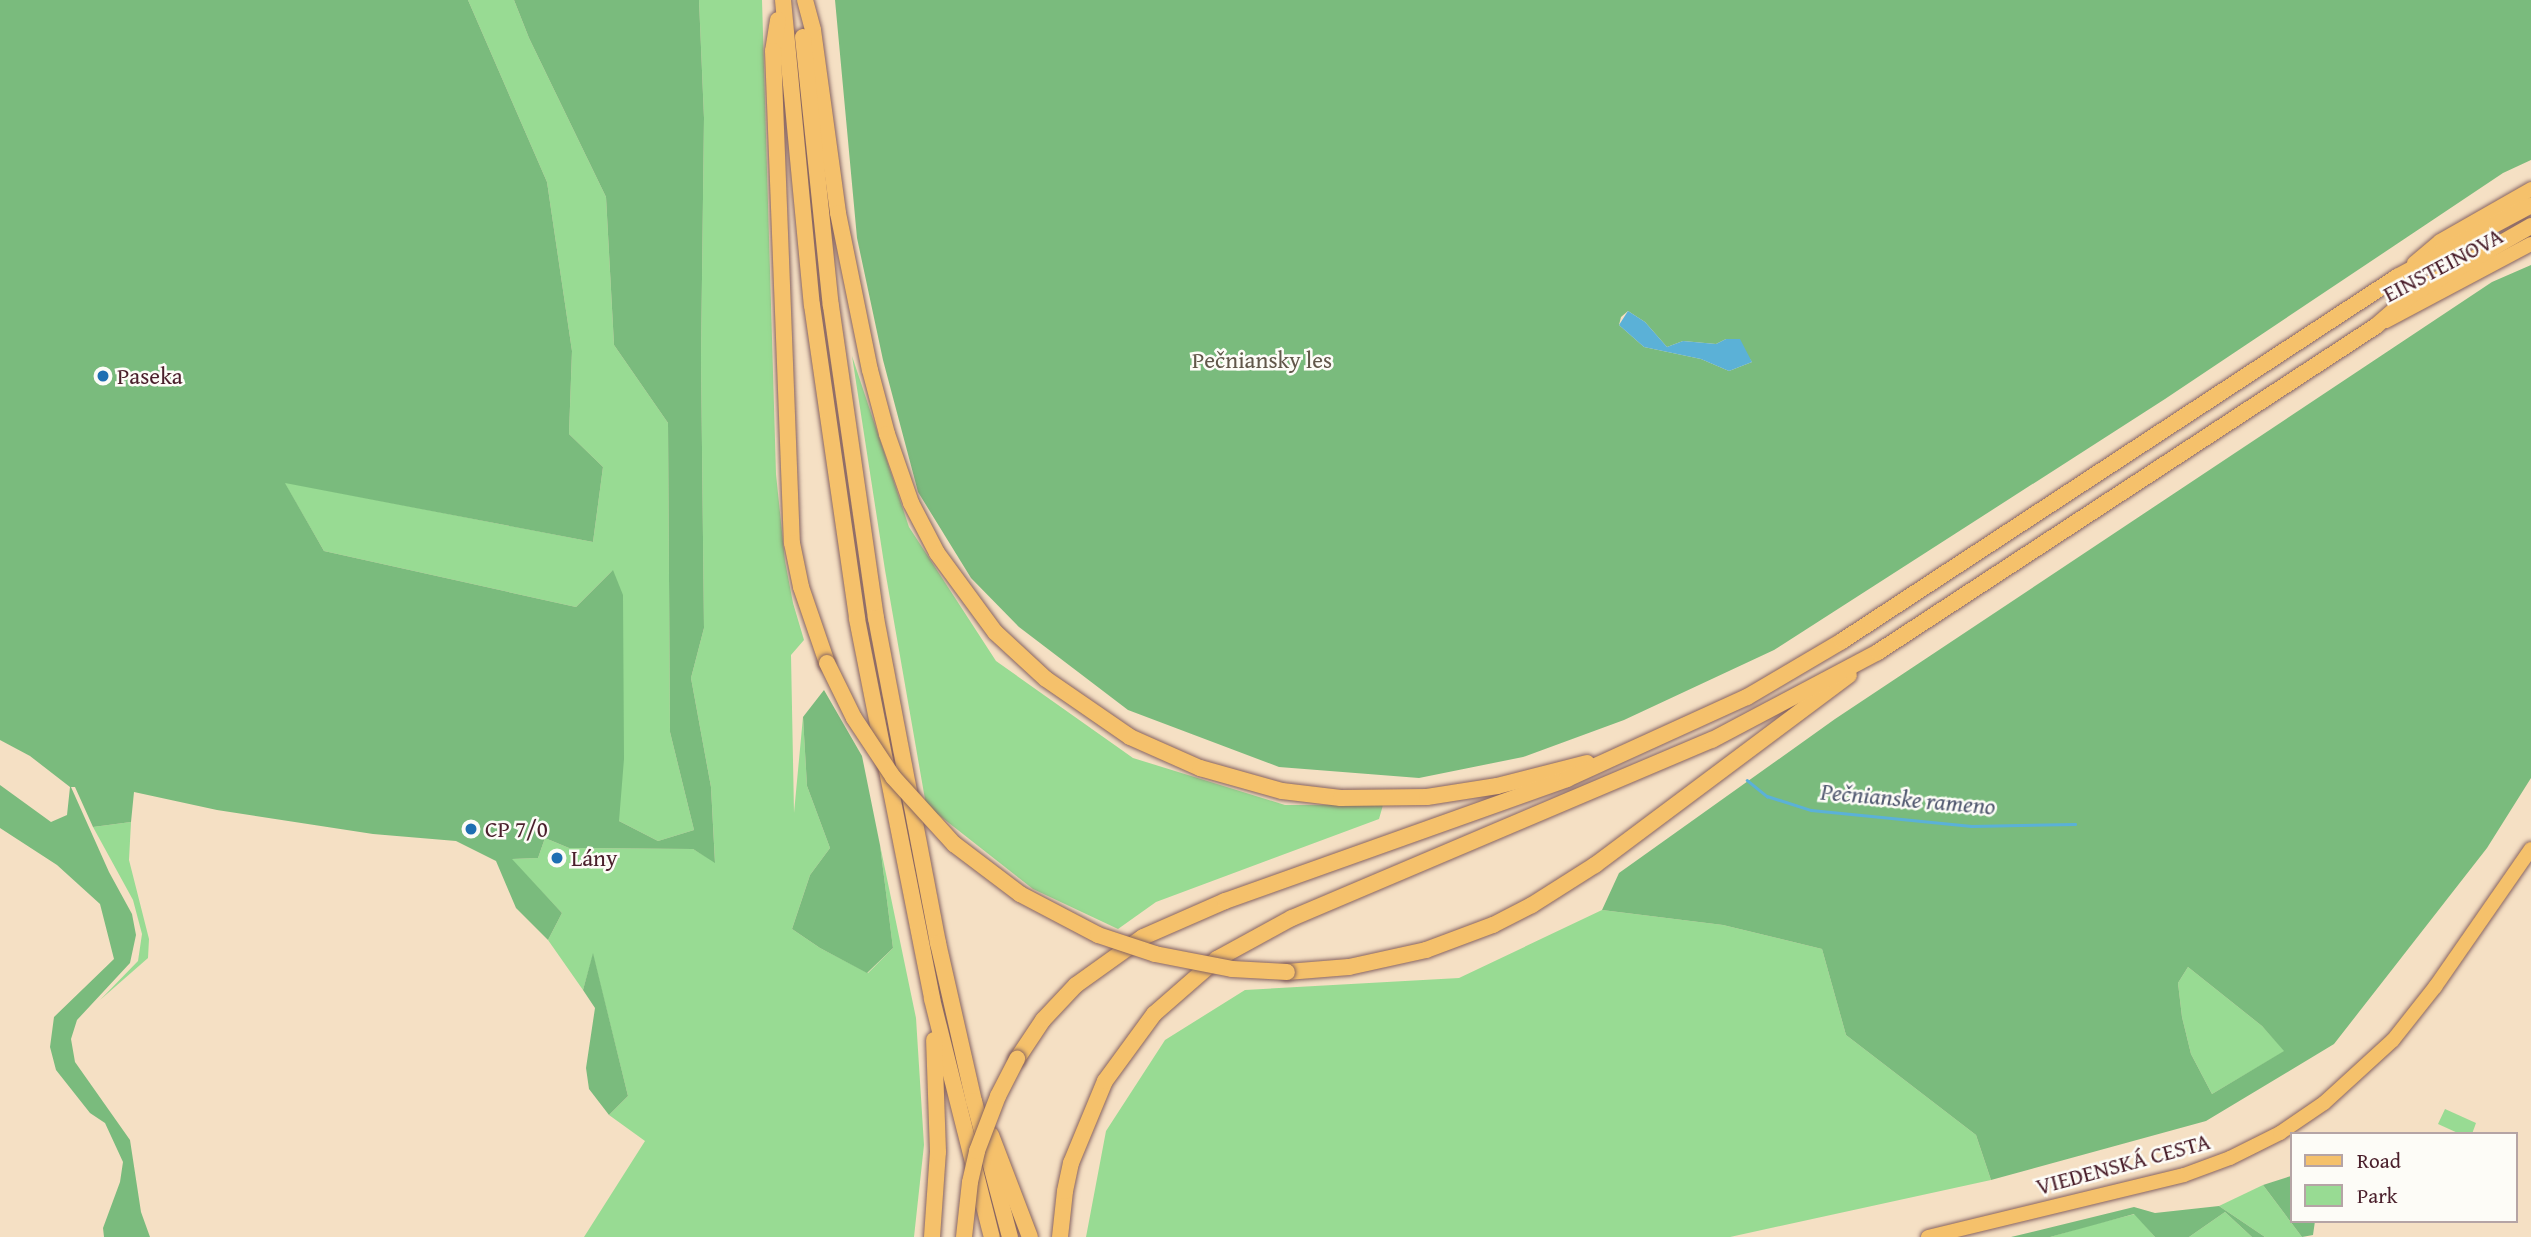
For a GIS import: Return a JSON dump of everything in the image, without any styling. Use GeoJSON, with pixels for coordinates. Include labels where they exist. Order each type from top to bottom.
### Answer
{"type":"FeatureCollection","features":[{"type":"Feature","properties":{"kind":"highway"},"geometry":{"type":"LineString","coordinates":[[782,0],[773,51],[789,502],[792,543],[801,587],[827,663],[854,718],[900,785],[954,844],[1020,894],[1090,932],[1155,954],[1220,968],[1287,972],[1349,967],[1426,950],[1493,925],[1532,905],[1595,865],[1826,695],[1878,652]]}},
{"type":"Feature","properties":{"kind":"highway"},"geometry":{"type":"LineString","coordinates":[[782,0],[798,182],[839,502],[876,723],[932,999],[992,1237]]}},
{"type":"Feature","properties":{"kind":"highway"},"geometry":{"type":"LineString","coordinates":[[803,0],[813,30],[838,214],[870,370],[894,457],[911,503],[937,553],[967,597],[1016,653],[1087,710],[1130,737],[1200,768],[1282,791],[1379,800],[1447,796],[1603,760]]}},
{"type":"Feature","properties":{"kind":"highway"},"geometry":{"type":"LineString","coordinates":[[803,0],[831,306],[856,498],[912,818],[974,1101],[1010,1237]]}},
{"type":"Feature","properties":{"kind":"highway"},"geometry":{"type":"LineString","coordinates":[[964,1237],[970,1182],[977,1151],[998,1096],[1017,1059],[1043,1020],[1076,985],[1119,952],[1166,925],[1225,901],[1567,779],[1603,760],[1697,722],[1822,653],[2397,277],[2531,205]]}},
{"type":"Feature","properties":{"kind":"highway"},"geometry":{"type":"LineString","coordinates":[[1060,1237],[1071,1163],[1105,1081],[1154,1014],[1217,959],[1292,918],[1712,740],[1878,652],[2375,326],[2414,293],[2531,226]]}},
{"type":"Feature","properties":{"kind":"highway"},"geometry":{"type":"LineString","coordinates":[[932,999],[938,1138],[932,1237]]}},
{"type":"Feature","properties":{"kind":"highway"},"geometry":{"type":"LineString","coordinates":[[974,1101],[1002,1158],[1030,1237]]}},
{"type":"Feature","properties":{"kind":"main road","name":"EINSTEINOVA"},"geometry":{"type":"LineString","coordinates":[[2397,277],[2440,241],[2531,189]]}},
{"type":"Feature","properties":{"kind":"main road","name":"EINSTEINOVA"},"geometry":{"type":"LineString","coordinates":[[2375,326],[2531,244]]}},
{"type":"Feature","properties":{"kind":"main road","name":"VIEDENSKÁ CESTA"},"geometry":{"type":"LineString","coordinates":[[1928,1237],[2184,1175],[2255,1147],[2280,1133],[2324,1103],[2393,1040],[2435,987],[2531,849]]}},
{"type":"Feature","properties":{"kind":"green space"},"geometry":{"type":"Polygon","coordinates":[[[0,0],[468,0],[547,182],[572,351],[569,434],[603,467],[593,542],[285,483],[324,551],[576,607],[613,570],[623,595],[624,759],[619,821],[658,841],[694,830],[670,732],[668,423],[614,345],[606,197],[529,38],[514,0],[699,0],[704,118],[701,358],[704,628],[691,678],[711,787],[715,863],[693,849],[569,848],[545,838],[538,858],[512,859],[562,913],[548,940],[516,908],[496,861],[456,841],[373,834],[217,810],[134,792],[131,822],[93,827],[75,787],[71,787],[109,872],[132,914],[136,935],[130,963],[77,1020],[71,1039],[75,1062],[130,1140],[141,1212],[150,1237],[104,1237],[103,1228],[120,1182],[123,1162],[105,1123],[90,1113],[56,1070],[50,1047],[54,1017],[114,959],[100,904],[57,865],[0,828],[0,785],[51,822],[67,815],[70,787],[30,756],[0,740],[0,0]]]}},
{"type":"Feature","properties":{"kind":"green space"},"geometry":{"type":"Polygon","coordinates":[[[468,0],[514,0],[529,38],[606,197],[614,345],[668,423],[670,732],[694,830],[658,841],[619,821],[459,766],[613,570],[576,607],[324,551],[284,482],[593,542],[603,467],[569,434],[572,351],[547,182],[468,0]]]}},
{"type":"Feature","properties":{"kind":"green space"},"geometry":{"type":"Polygon","coordinates":[[[699,0],[762,0],[776,474],[785,561],[804,640],[791,655],[794,813],[803,717],[807,786],[830,848],[810,875],[792,929],[820,948],[868,973],[893,948],[880,845],[916,1018],[924,1145],[914,1237],[584,1237],[645,1141],[609,1115],[628,1096],[593,955],[583,990],[548,940],[562,913],[511,859],[538,858],[545,838],[569,848],[693,849],[715,862],[711,787],[691,678],[704,628],[701,358],[704,118],[699,0]]]}},
{"type":"Feature","properties":{"kind":"green space","name":"Pečniansky les"},"geometry":{"type":"Polygon","coordinates":[[[835,0],[2531,0],[2531,160],[2503,173],[2165,399],[1774,650],[1624,720],[1523,757],[1419,778],[1279,767],[1128,710],[1019,627],[971,578],[918,492],[883,360],[857,238],[835,0]],[[1628,311],[1621,317],[1619,325],[1644,347],[1701,359],[1729,371],[1752,362],[1745,352],[1726,339],[1716,344],[1683,341],[1667,347],[1645,322],[1628,311]]]}},
{"type":"Feature","properties":{"kind":"green space"},"geometry":{"type":"Polygon","coordinates":[[[2531,265],[2531,778],[2487,848],[2334,1044],[2206,1121],[1991,1180],[1976,1135],[1846,1035],[1822,949],[1723,925],[1602,910],[1619,873],[1835,719],[2492,282],[2531,265]],[[2188,967],[2178,983],[2182,1017],[2191,1054],[2212,1094],[2284,1051],[2262,1026],[2188,967]]]}},
{"type":"Feature","properties":{"kind":"green space"},"geometry":{"type":"Polygon","coordinates":[[[852,356],[909,527],[996,661],[1133,758],[1285,805],[1383,805],[1379,819],[1156,902],[1118,929],[1033,889],[926,805],[885,570],[852,356]]]}},
{"type":"Feature","properties":{"kind":"green space"},"geometry":{"type":"Polygon","coordinates":[[[824,690],[862,756],[880,845],[893,948],[867,973],[820,948],[792,929],[810,875],[830,848],[807,786],[803,717],[824,690]]]}},
{"type":"Feature","properties":{"kind":"green space"},"geometry":{"type":"Polygon","coordinates":[[[131,822],[129,860],[149,939],[148,958],[100,1000],[138,961],[142,934],[133,900],[93,827],[131,822]]]}},
{"type":"Feature","properties":{"kind":"green space"},"geometry":{"type":"Polygon","coordinates":[[[1602,910],[1723,925],[1822,949],[1846,1035],[1976,1135],[1991,1180],[1730,1237],[1086,1237],[1106,1131],[1165,1040],[1245,990],[1459,978],[1602,910]]]}},
{"type":"Feature","properties":{"kind":"green space"},"geometry":{"type":"Polygon","coordinates":[[[593,953],[628,1096],[609,1115],[589,1089],[586,1068],[595,1008],[583,990],[593,953]]]}},
{"type":"Feature","properties":{"kind":"green space"},"geometry":{"type":"Polygon","coordinates":[[[2188,967],[2262,1026],[2285,1051],[2212,1094],[2191,1054],[2182,1017],[2178,983],[2188,967]]]}},
{"type":"Feature","properties":{"kind":"green space"},"geometry":{"type":"Polygon","coordinates":[[[2445,1109],[2476,1123],[2473,1132],[2456,1132],[2438,1124],[2445,1109]]]}},
{"type":"Feature","properties":{"kind":"green space"},"geometry":{"type":"Polygon","coordinates":[[[2290,1176],[2290,1221],[2263,1185],[2290,1176]]]}},
{"type":"Feature","properties":{"kind":"green space"},"geometry":{"type":"Polygon","coordinates":[[[2263,1185],[2302,1237],[2265,1237],[2219,1206],[2263,1185]]]}},
{"type":"Feature","properties":{"kind":"green space"},"geometry":{"type":"Polygon","coordinates":[[[2219,1206],[2265,1237],[2252,1237],[2225,1212],[2189,1237],[2155,1237],[2134,1214],[2050,1237],[2011,1237],[2134,1207],[2155,1213],[2219,1206]]]}},
{"type":"Feature","properties":{"kind":"green space"},"geometry":{"type":"Polygon","coordinates":[[[2225,1212],[2252,1237],[2189,1237],[2225,1212]]]}},
{"type":"Feature","properties":{"kind":"green space"},"geometry":{"type":"Polygon","coordinates":[[[2135,1214],[2155,1237],[2050,1237],[2091,1225],[2135,1214]]]}},
{"type":"Feature","properties":{"kind":"green space"},"geometry":{"type":"Polygon","coordinates":[[[2292,1223],[2315,1223],[2313,1235],[2302,1237],[2292,1223]]]}},
{"type":"Feature","properties":{"kind":"water"},"geometry":{"type":"Polygon","coordinates":[[[1628,311],[1645,322],[1667,347],[1683,341],[1716,344],[1726,339],[1740,339],[1752,362],[1729,371],[1701,359],[1644,347],[1619,325],[1628,311]]]}},
{"type":"Feature","properties":{"kind":"waterway","name":"Pečnianske rameno"},"geometry":{"type":"LineString","coordinates":[[1747,780],[1767,796],[1811,810],[1971,826],[2075,824]]}},
{"type":"Feature","properties":{"kind":"place","name":"Paseka"},"geometry":{"type":"Point","coordinates":[103,376]}},
{"type":"Feature","properties":{"kind":"place","name":"CP 7/0"},"geometry":{"type":"Point","coordinates":[471,829]}},
{"type":"Feature","properties":{"kind":"place","name":"Lány"},"geometry":{"type":"Point","coordinates":[557,858]}}]}
